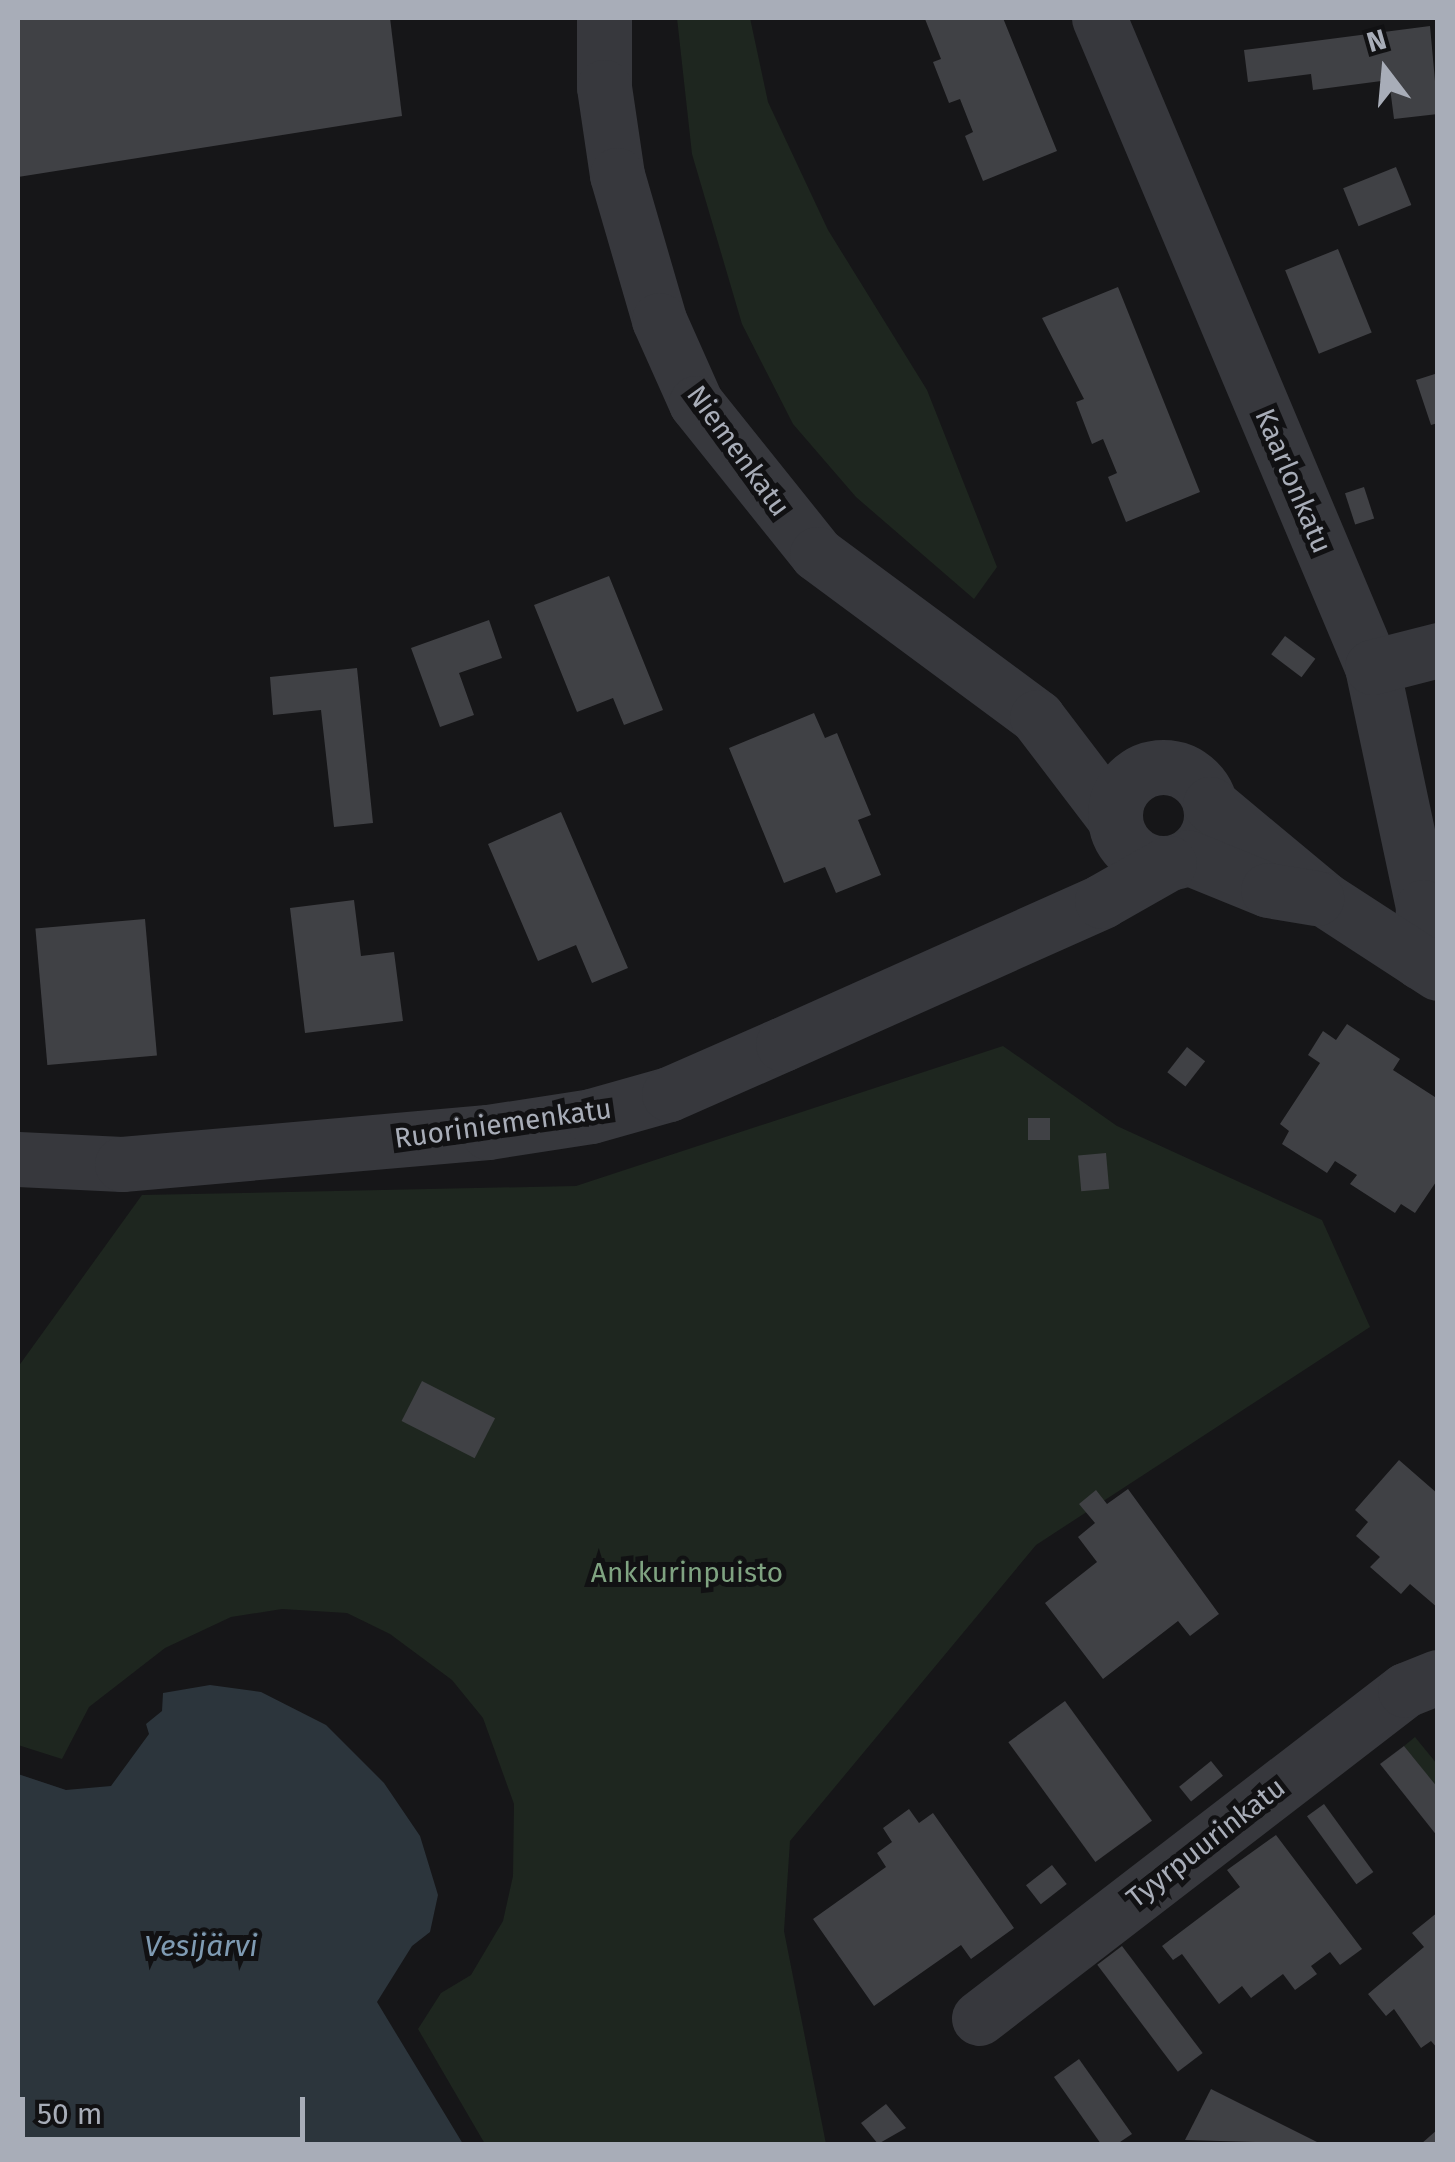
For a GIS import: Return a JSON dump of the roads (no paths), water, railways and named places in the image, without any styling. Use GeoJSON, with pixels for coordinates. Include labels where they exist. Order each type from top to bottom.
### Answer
{"type":"FeatureCollection","features":[{"type":"Feature","properties":{"kind":"street","name":"Niemenkatu"},"geometry":{"type":"LineString","coordinates":[[604,18],[604,87],[617,175],[658,320],[696,402],[816,554],[1037,717],[1170,768]]}},
{"type":"Feature","properties":{"kind":"street","name":"Kaarlonkatu"},"geometry":{"type":"LineString","coordinates":[[1099,18],[1372,668],[1423,908],[1429,967]]}},
{"type":"Feature","properties":{"kind":"street"},"geometry":{"type":"LineString","coordinates":[[1372,668],[1438,650]]}},
{"type":"Feature","properties":{"kind":"street","name":"Niemenkatu"},"geometry":{"type":"LineString","coordinates":[[1037,717],[1118,829]]}},
{"type":"Feature","properties":{"kind":"street"},"geometry":{"type":"LineString","coordinates":[[1070,914],[1118,829],[1130,779],[1170,768],[1188,774],[1210,804],[1324,899],[1429,967]]}},
{"type":"Feature","properties":{"kind":"street"},"geometry":{"type":"LineString","coordinates":[[1178,860],[1207,834],[1210,804]]}},
{"type":"Feature","properties":{"kind":"street"},"geometry":{"type":"LineString","coordinates":[[1118,829],[1150,862],[1178,860],[1268,890],[1324,899]]}},
{"type":"Feature","properties":{"kind":"street","name":"Ruoriniemenkatu"},"geometry":{"type":"LineString","coordinates":[[18,1159],[122,1164],[488,1132],[592,1116],[668,1094],[1070,914],[1178,860]]}},
{"type":"Feature","properties":{"kind":"street","name":"Tyyrpuurinkatu"},"geometry":{"type":"LineString","coordinates":[[979,2018],[1405,1690],[1438,1677]]}},
{"type":"Feature","properties":{"kind":"water","name":"Vesijärvi"},"geometry":{"type":"Polygon","coordinates":[[[210,1685],[261,1692],[326,1725],[384,1783],[420,1836],[438,1895],[430,1932],[412,1946],[377,2002],[463,2144],[18,2144],[18,1774],[66,1790],[111,1786],[149,1734],[146,1724],[162,1711],[163,1693],[210,1685]]]}},
{"type":"Feature","properties":{"kind":"park label","name":"Ankkurinpuisto"},"geometry":{"type":"Point","coordinates":[687,1573]}}]}
